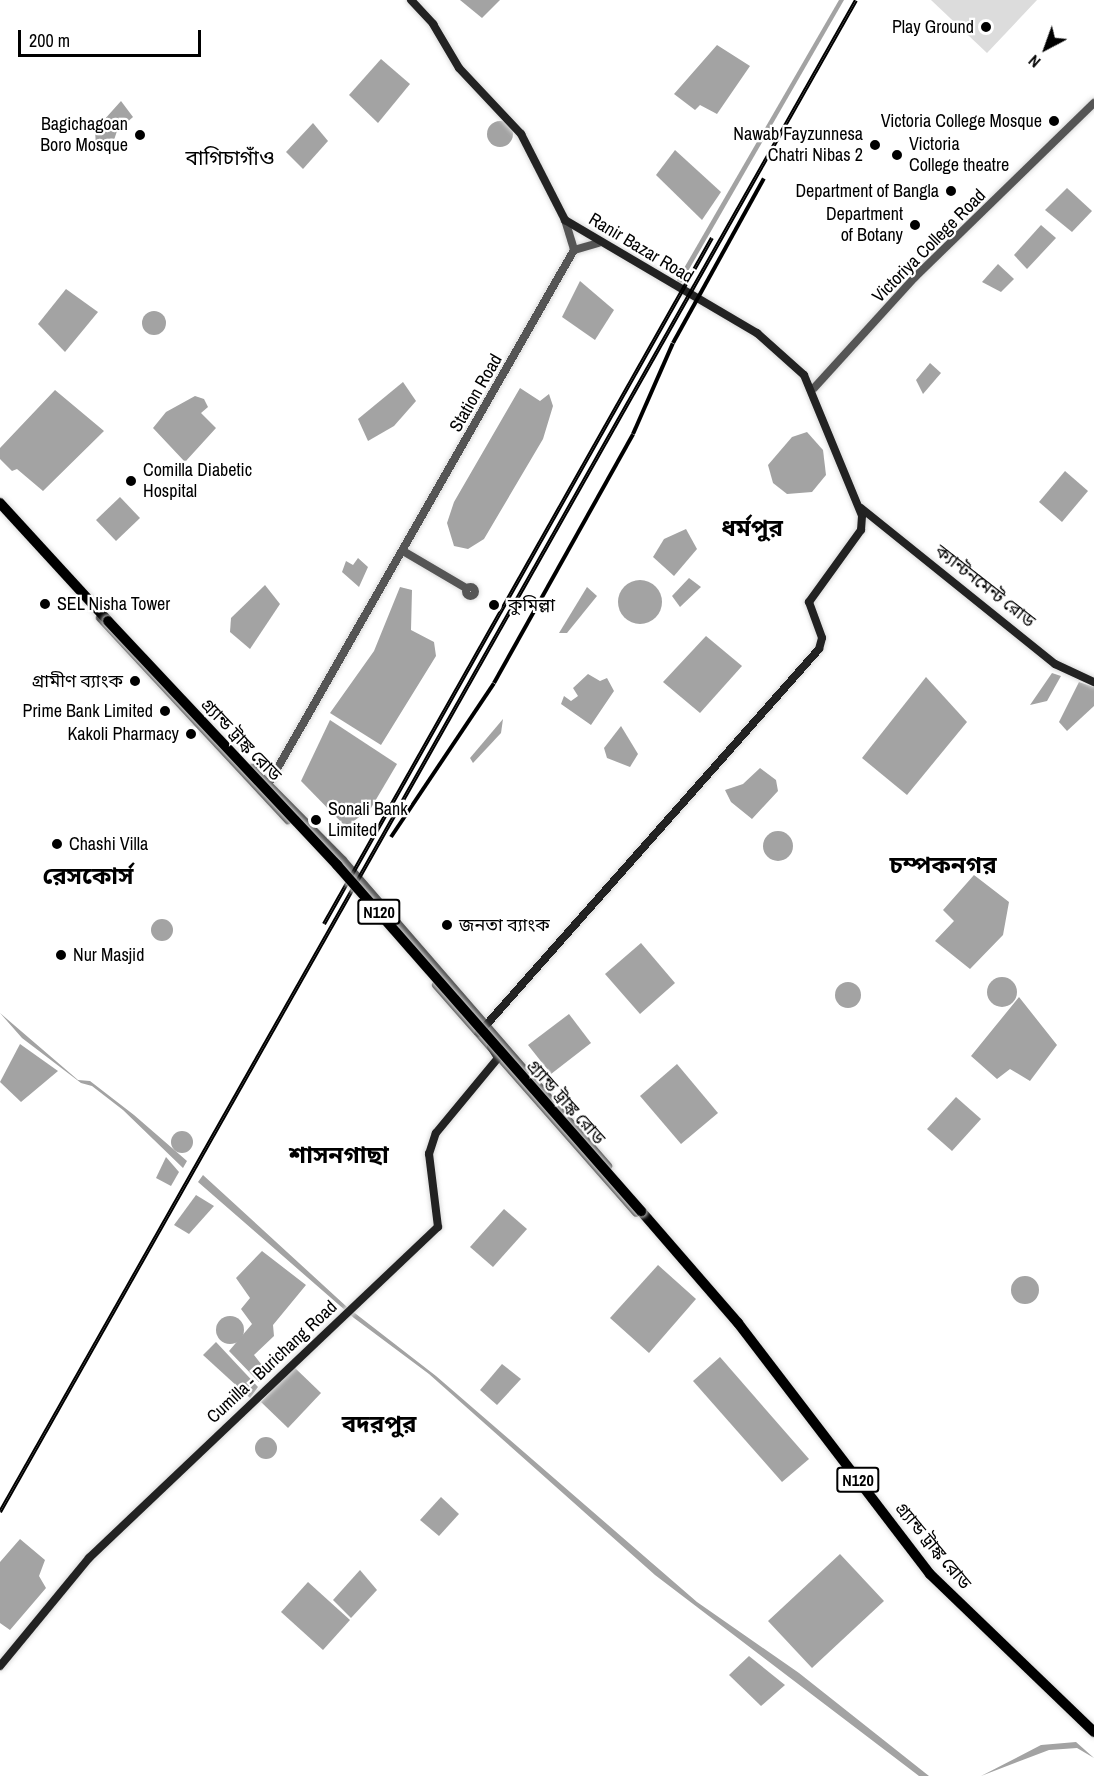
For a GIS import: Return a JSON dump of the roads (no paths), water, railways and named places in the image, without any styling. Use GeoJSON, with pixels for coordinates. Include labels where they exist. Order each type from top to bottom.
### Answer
{"type":"FeatureCollection","features":[{"type":"Feature","properties":{"kind":"highway","name":"গ্র্যান্ড ট্রাঙ্ক রোড"},"geometry":{"type":"LineString","coordinates":[[0,503],[338,865],[641,1211],[738,1323],[930,1574],[1094,1732]]}},
{"type":"Feature","properties":{"kind":"main road","name":"Ranir Bazar Road"},"geometry":{"type":"LineString","coordinates":[[411,0],[433,24],[459,68],[521,134],[565,220],[598,243],[757,333],[813,388],[860,508]]}},
{"type":"Feature","properties":{"kind":"main road","name":"ক্যান্টনমেন্ট রোড"},"geometry":{"type":"LineString","coordinates":[[860,508],[1055,664],[1094,682]]}},
{"type":"Feature","properties":{"kind":"main road"},"geometry":{"type":"LineString","coordinates":[[498,1058],[478,1032],[484,1023],[819,649],[822,638],[808,602],[861,530],[860,508]]}},
{"type":"Feature","properties":{"kind":"main road","name":"Cumilla - Burichang Road"},"geometry":{"type":"LineString","coordinates":[[0,1666],[89,1558],[355,1308],[440,1224],[428,1164],[431,1147],[436,1133],[498,1058]]}},
{"type":"Feature","properties":{"kind":"street","name":"Victoriya College Road"},"geometry":{"type":"LineString","coordinates":[[813,388],[915,277],[1094,103]]}},
{"type":"Feature","properties":{"kind":"street"},"geometry":{"type":"LineString","coordinates":[[565,220],[574,250],[598,243]]}},
{"type":"Feature","properties":{"kind":"street","name":"Station Road"},"geometry":{"type":"LineString","coordinates":[[268,783],[574,250]]}},
{"type":"Feature","properties":{"kind":"street"},"geometry":{"type":"LineString","coordinates":[[403,551],[466,588]]}},
{"type":"Feature","properties":{"kind":"street"},"geometry":{"type":"LineString","coordinates":[[95,607],[268,783],[484,1023],[650,1215],[668,1243]]}},
{"type":"Feature","properties":{"kind":"street"},"geometry":{"type":"LineString","coordinates":[[95,607],[173,700],[357,891],[498,1058],[668,1243]]}},
{"type":"Feature","properties":{"kind":"railway"},"geometry":{"type":"LineString","coordinates":[[0,1512],[856,0]]}},
{"type":"Feature","properties":{"kind":"railway"},"geometry":{"type":"LineString","coordinates":[[391,837],[494,683],[633,434],[673,343],[764,178]]}},
{"type":"Feature","properties":{"kind":"railway"},"geometry":{"type":"LineString","coordinates":[[324,924],[712,238]]}},
{"type":"Feature","properties":{"kind":"place","name":"Play Ground"},"geometry":{"type":"Point","coordinates":[986,27]}},
{"type":"Feature","properties":{"kind":"place","name":"Victoria College Mosque"},"geometry":{"type":"Point","coordinates":[1054,121]}},
{"type":"Feature","properties":{"kind":"place","name":"Bagichagoan Boro Mosque"},"geometry":{"type":"Point","coordinates":[140,135]}},
{"type":"Feature","properties":{"kind":"place","name":"Nawab Fayzunnesa Chatri Nibas 2"},"geometry":{"type":"Point","coordinates":[875,145]}},
{"type":"Feature","properties":{"kind":"place","name":"Victoria College theatre"},"geometry":{"type":"Point","coordinates":[897,155]}},
{"type":"Feature","properties":{"kind":"place","name":"Department of Bangla"},"geometry":{"type":"Point","coordinates":[951,191]}},
{"type":"Feature","properties":{"kind":"place","name":"Department of Botany"},"geometry":{"type":"Point","coordinates":[915,225]}},
{"type":"Feature","properties":{"kind":"place","name":"Comilla Diabetic Hospital"},"geometry":{"type":"Point","coordinates":[131,481]}},
{"type":"Feature","properties":{"kind":"place","name":"SEL Nisha Tower"},"geometry":{"type":"Point","coordinates":[45,604]}},
{"type":"Feature","properties":{"kind":"place","name":"কুমিল্লা"},"geometry":{"type":"Point","coordinates":[494,605]}},
{"type":"Feature","properties":{"kind":"place","name":"গ্রামীণ ব্যাংক"},"geometry":{"type":"Point","coordinates":[135,681]}},
{"type":"Feature","properties":{"kind":"place","name":"Prime Bank Limited"},"geometry":{"type":"Point","coordinates":[165,711]}},
{"type":"Feature","properties":{"kind":"place","name":"Kakoli Pharmacy"},"geometry":{"type":"Point","coordinates":[191,734]}},
{"type":"Feature","properties":{"kind":"place","name":"Sonali Bank Limited"},"geometry":{"type":"Point","coordinates":[316,820]}},
{"type":"Feature","properties":{"kind":"place","name":"Chashi Villa"},"geometry":{"type":"Point","coordinates":[57,844]}},
{"type":"Feature","properties":{"kind":"place","name":"জনতা ব্যাংক"},"geometry":{"type":"Point","coordinates":[447,925]}},
{"type":"Feature","properties":{"kind":"place","name":"Nur Masjid"},"geometry":{"type":"Point","coordinates":[61,955]}},
{"type":"Feature","properties":{"kind":"district","name":"বাগিচাগাঁও"},"geometry":{"type":"Point","coordinates":[230,158]}},
{"type":"Feature","properties":{"kind":"district","name":"ধর্মপুর"},"geometry":{"type":"Point","coordinates":[752,528]}},
{"type":"Feature","properties":{"kind":"district","name":"চম্পকনগর"},"geometry":{"type":"Point","coordinates":[943,865]}},
{"type":"Feature","properties":{"kind":"district","name":"রেসকোর্স"},"geometry":{"type":"Point","coordinates":[88,876]}},
{"type":"Feature","properties":{"kind":"district","name":"শাসনগাছা"},"geometry":{"type":"Point","coordinates":[339,1155]}},
{"type":"Feature","properties":{"kind":"district","name":"বদরপুর"},"geometry":{"type":"Point","coordinates":[379,1424]}}]}
